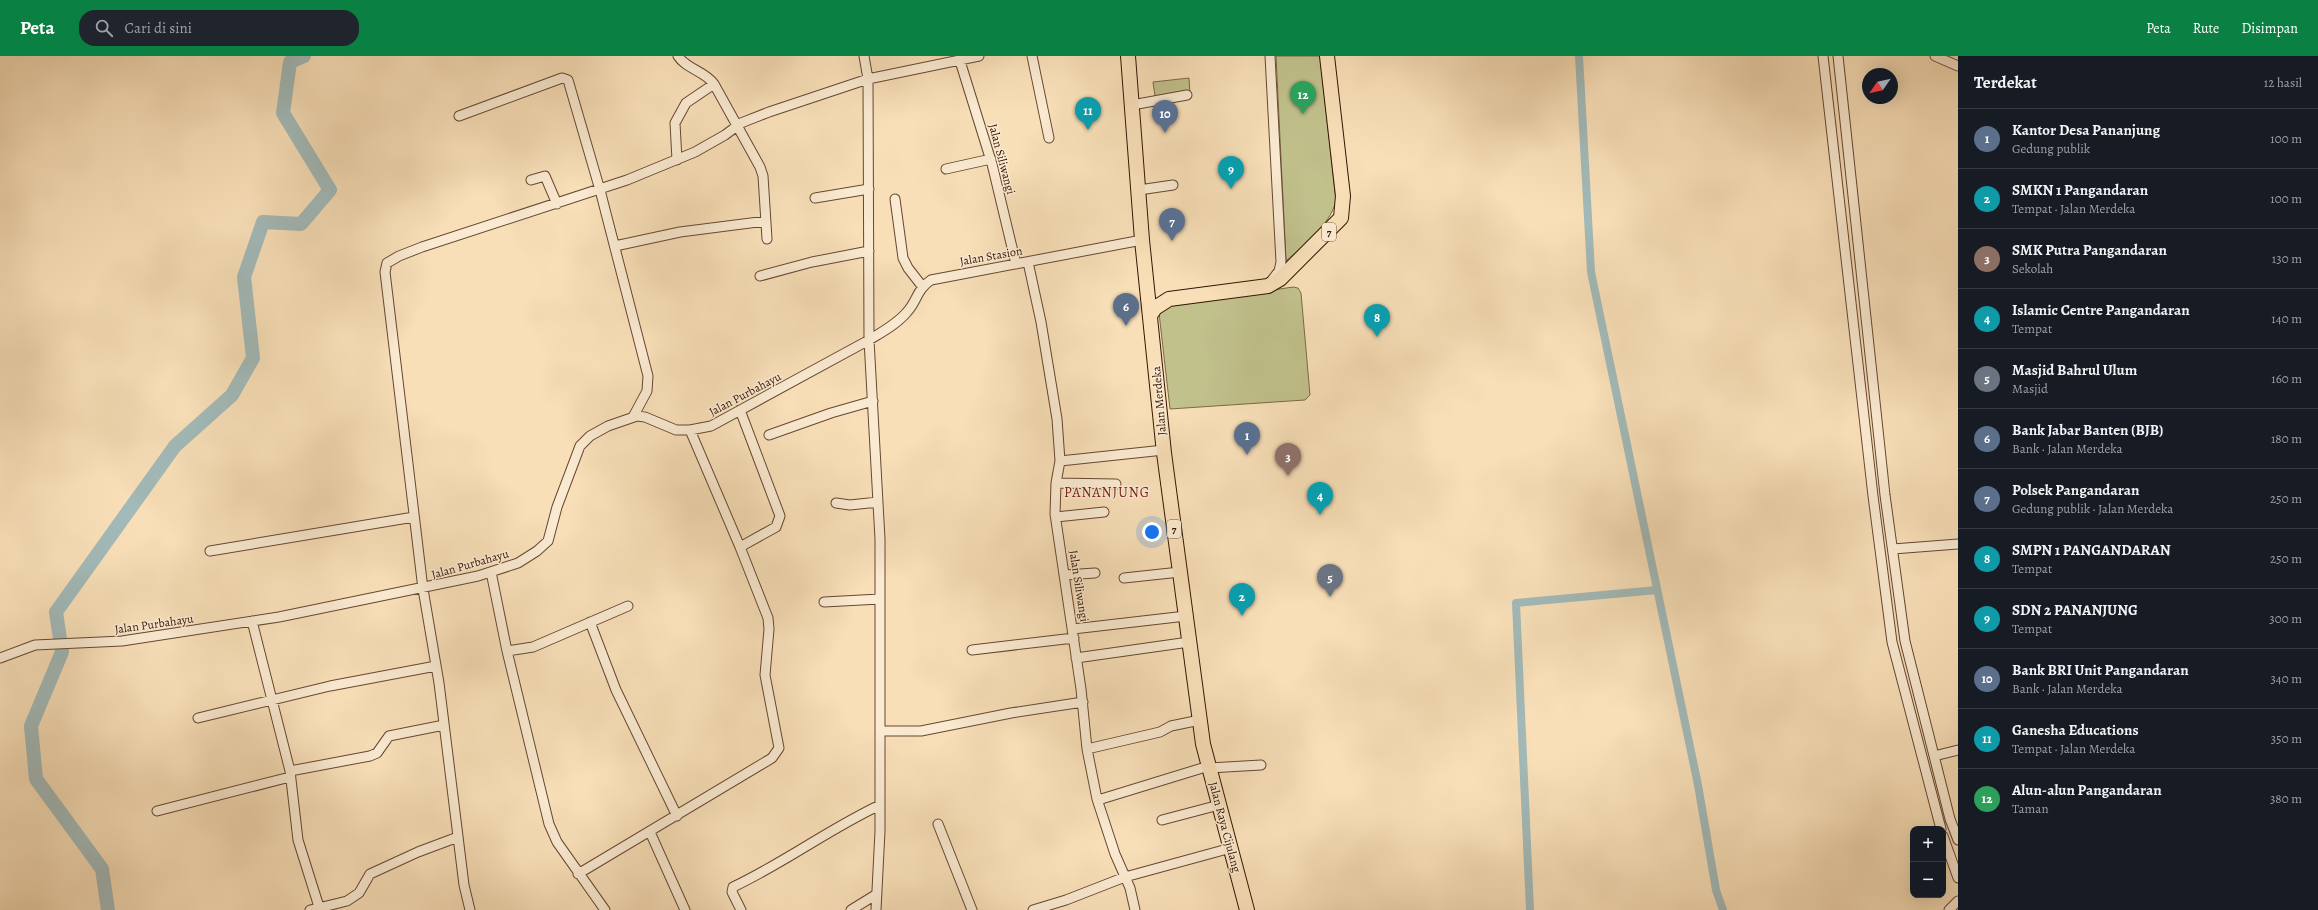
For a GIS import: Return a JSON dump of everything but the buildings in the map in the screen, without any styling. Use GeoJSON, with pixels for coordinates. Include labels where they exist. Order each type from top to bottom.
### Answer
{"type":"FeatureCollection","features":[{"type":"Feature","properties":{"kind":"highway","name":"Jalan Merdeka"},"geometry":{"type":"LineString","coordinates":[[1128,56],[1142,240],[1151,314],[1164,450],[1203,744]]}},
{"type":"Feature","properties":{"kind":"highway","name":"7"},"geometry":{"type":"LineString","coordinates":[[1151,314],[1155,308],[1169,299],[1268,286],[1280,279],[1330,231],[1341,218],[1344,196],[1327,56]]}},
{"type":"Feature","properties":{"kind":"highway"},"geometry":{"type":"LineString","coordinates":[[1146,280],[1155,291],[1169,299]]}},
{"type":"Feature","properties":{"kind":"highway","name":"Jalan Raya Cijulang"},"geometry":{"type":"LineString","coordinates":[[1203,744],[1247,910]]}},
{"type":"Feature","properties":{"kind":"street"},"geometry":{"type":"LineString","coordinates":[[678,56],[682,62],[708,77],[711,86],[739,125],[762,171],[767,239]]}},
{"type":"Feature","properties":{"kind":"street"},"geometry":{"type":"LineString","coordinates":[[864,56],[868,79],[870,251],[869,340],[878,502],[880,598],[881,731],[876,910]]}},
{"type":"Feature","properties":{"kind":"street"},"geometry":{"type":"LineString","coordinates":[[470,910],[458,837],[436,666],[423,589],[385,272],[387,263],[399,256],[422,247],[600,190],[677,160],[713,143],[739,125],[769,112],[868,79],[939,61],[960,61],[979,56]]}},
{"type":"Feature","properties":{"kind":"street"},"geometry":{"type":"LineString","coordinates":[[1032,56],[1049,138]]}},
{"type":"Feature","properties":{"kind":"street"},"geometry":{"type":"LineString","coordinates":[[1268,286],[1279,271],[1281,262],[1270,56]]}},
{"type":"Feature","properties":{"kind":"street"},"geometry":{"type":"LineString","coordinates":[[1823,56],[1872,496],[1892,642],[1940,826]]}},
{"type":"Feature","properties":{"kind":"street"},"geometry":{"type":"LineString","coordinates":[[1838,56],[1885,495],[1905,640],[1950,819],[1958,840]]}},
{"type":"Feature","properties":{"kind":"street"},"geometry":{"type":"LineString","coordinates":[[1936,56],[1958,66]]}},
{"type":"Feature","properties":{"kind":"street","name":"Jalan Siliwangi"},"geometry":{"type":"LineString","coordinates":[[960,61],[991,160],[1016,264]]}},
{"type":"Feature","properties":{"kind":"street"},"geometry":{"type":"LineString","coordinates":[[459,116],[514,94],[566,78],[600,190],[648,381],[647,391],[633,417]]}},
{"type":"Feature","properties":{"kind":"street"},"geometry":{"type":"LineString","coordinates":[[677,160],[675,123],[686,103],[711,86]]}},
{"type":"Feature","properties":{"kind":"street"},"geometry":{"type":"LineString","coordinates":[[1132,105],[1187,95]]}},
{"type":"Feature","properties":{"kind":"street"},"geometry":{"type":"LineString","coordinates":[[946,169],[991,160]]}},
{"type":"Feature","properties":{"kind":"street"},"geometry":{"type":"LineString","coordinates":[[531,180],[545,176],[557,204]]}},
{"type":"Feature","properties":{"kind":"street"},"geometry":{"type":"LineString","coordinates":[[1139,190],[1173,185]]}},
{"type":"Feature","properties":{"kind":"street"},"geometry":{"type":"LineString","coordinates":[[815,198],[869,189]]}},
{"type":"Feature","properties":{"kind":"street"},"geometry":{"type":"LineString","coordinates":[[869,340],[901,319],[914,303],[922,286],[908,268],[904,258],[895,199]]}},
{"type":"Feature","properties":{"kind":"street"},"geometry":{"type":"LineString","coordinates":[[615,246],[680,232],[766,221]]}},
{"type":"Feature","properties":{"kind":"street","name":"Jalan Stasion"},"geometry":{"type":"LineString","coordinates":[[922,286],[931,280],[1142,240]]}},
{"type":"Feature","properties":{"kind":"street"},"geometry":{"type":"LineString","coordinates":[[760,276],[812,262],[870,251]]}},
{"type":"Feature","properties":{"kind":"street","name":"Jalan Siliwangi"},"geometry":{"type":"LineString","coordinates":[[1028,262],[1041,322],[1057,419],[1060,461],[1056,484],[1056,517],[1083,702],[1087,749],[1098,800],[1135,910]]}},
{"type":"Feature","properties":{"kind":"street","name":"Jalan Purbahayu"},"geometry":{"type":"LineString","coordinates":[[0,658],[35,644],[70,644],[122,641],[252,622],[423,589],[491,572],[518,563],[537,551],[548,541],[557,507],[580,446],[590,436],[608,426],[633,417],[645,418],[676,430],[690,430],[711,426],[869,340]]}},
{"type":"Feature","properties":{"kind":"street"},"geometry":{"type":"LineString","coordinates":[[769,435],[831,413],[873,401]]}},
{"type":"Feature","properties":{"kind":"street"},"geometry":{"type":"LineString","coordinates":[[740,410],[780,516],[776,527],[740,547]]}},
{"type":"Feature","properties":{"kind":"street"},"geometry":{"type":"LineString","coordinates":[[578,874],[772,758],[779,748],[766,675],[769,624],[740,547],[690,430]]}},
{"type":"Feature","properties":{"kind":"street"},"geometry":{"type":"LineString","coordinates":[[1060,461],[1164,450]]}},
{"type":"Feature","properties":{"kind":"street"},"geometry":{"type":"LineString","coordinates":[[1056,484],[1116,484]]}},
{"type":"Feature","properties":{"kind":"street"},"geometry":{"type":"LineString","coordinates":[[1872,496],[1885,495]]}},
{"type":"Feature","properties":{"kind":"street"},"geometry":{"type":"LineString","coordinates":[[836,503],[850,505],[878,502]]}},
{"type":"Feature","properties":{"kind":"street"},"geometry":{"type":"LineString","coordinates":[[1056,517],[1104,512]]}},
{"type":"Feature","properties":{"kind":"street"},"geometry":{"type":"LineString","coordinates":[[210,551],[414,517]]}},
{"type":"Feature","properties":{"kind":"street"},"geometry":{"type":"LineString","coordinates":[[1892,549],[1958,544]]}},
{"type":"Feature","properties":{"kind":"street"},"geometry":{"type":"LineString","coordinates":[[491,572],[507,651],[549,824],[557,842],[578,874],[606,910]]}},
{"type":"Feature","properties":{"kind":"street"},"geometry":{"type":"LineString","coordinates":[[1065,575],[1095,572]]}},
{"type":"Feature","properties":{"kind":"street"},"geometry":{"type":"LineString","coordinates":[[1124,578],[1180,572]]}},
{"type":"Feature","properties":{"kind":"street"},"geometry":{"type":"LineString","coordinates":[[824,602],[880,598]]}},
{"type":"Feature","properties":{"kind":"street"},"geometry":{"type":"LineString","coordinates":[[507,651],[533,647],[628,606]]}},
{"type":"Feature","properties":{"kind":"street"},"geometry":{"type":"LineString","coordinates":[[972,650],[1186,616]]}},
{"type":"Feature","properties":{"kind":"street"},"geometry":{"type":"LineString","coordinates":[[252,622],[290,774],[298,840],[320,908]]}},
{"type":"Feature","properties":{"kind":"street"},"geometry":{"type":"LineString","coordinates":[[590,622],[616,690],[677,816]]}},
{"type":"Feature","properties":{"kind":"street"},"geometry":{"type":"LineString","coordinates":[[1076,658],[1189,642]]}},
{"type":"Feature","properties":{"kind":"street"},"geometry":{"type":"LineString","coordinates":[[198,718],[330,686],[436,666]]}},
{"type":"Feature","properties":{"kind":"street"},"geometry":{"type":"LineString","coordinates":[[881,731],[922,731],[1012,713],[1083,702]]}},
{"type":"Feature","properties":{"kind":"street"},"geometry":{"type":"LineString","coordinates":[[1087,749],[1160,732],[1171,726],[1200,720]]}},
{"type":"Feature","properties":{"kind":"street"},"geometry":{"type":"LineString","coordinates":[[157,811],[290,774],[370,756],[377,753],[388,736],[444,725]]}},
{"type":"Feature","properties":{"kind":"street"},"geometry":{"type":"LineString","coordinates":[[1934,756],[1958,750]]}},
{"type":"Feature","properties":{"kind":"street"},"geometry":{"type":"LineString","coordinates":[[1098,800],[1209,767],[1261,765]]}},
{"type":"Feature","properties":{"kind":"street"},"geometry":{"type":"LineString","coordinates":[[1162,820],[1219,804]]}},
{"type":"Feature","properties":{"kind":"street"},"geometry":{"type":"LineString","coordinates":[[741,910],[732,892],[733,887],[773,868],[848,820],[880,805]]}},
{"type":"Feature","properties":{"kind":"street"},"geometry":{"type":"LineString","coordinates":[[938,824],[972,910]]}},
{"type":"Feature","properties":{"kind":"street"},"geometry":{"type":"LineString","coordinates":[[650,832],[684,910]]}},
{"type":"Feature","properties":{"kind":"street"},"geometry":{"type":"LineString","coordinates":[[310,910],[347,901],[359,893],[370,874],[418,852],[458,837]]}},
{"type":"Feature","properties":{"kind":"street"},"geometry":{"type":"LineString","coordinates":[[1946,844],[1958,878]]}},
{"type":"Feature","properties":{"kind":"street"},"geometry":{"type":"LineString","coordinates":[[1033,910],[1066,900],[1125,877],[1231,848]]}},
{"type":"Feature","properties":{"kind":"street"},"geometry":{"type":"LineString","coordinates":[[851,910],[877,894]]}},
{"type":"Feature","properties":{"kind":"street"},"geometry":{"type":"LineString","coordinates":[[1949,910],[1958,901]]}},
{"type":"Feature","properties":{"kind":"green space"},"geometry":{"type":"Polygon","coordinates":[[[1276,56],[1320,56],[1336,201],[1333,210],[1316,234],[1286,261],[1276,56]]]}},
{"type":"Feature","properties":{"kind":"green space"},"geometry":{"type":"Polygon","coordinates":[[[1189,78],[1190,93],[1155,96],[1153,82],[1189,78]]]}},
{"type":"Feature","properties":{"kind":"green space"},"geometry":{"type":"Polygon","coordinates":[[[1293,287],[1298,288],[1301,293],[1310,395],[1305,400],[1170,409],[1159,313],[1163,306],[1293,287]]]}},
{"type":"Feature","properties":{"kind":"waterway"},"geometry":{"type":"LineString","coordinates":[[108,910],[102,869],[36,779],[31,726],[62,652],[56,612],[175,446],[232,395],[253,358],[244,277],[263,222],[301,224],[330,190],[283,113],[290,62],[304,56]]}},
{"type":"Feature","properties":{"kind":"waterway"},"geometry":{"type":"LineString","coordinates":[[1579,56],[1591,272],[1698,785],[1716,890],[1723,910]]}},
{"type":"Feature","properties":{"kind":"waterway"},"geometry":{"type":"LineString","coordinates":[[1530,910],[1516,603],[1657,590]]}},
{"type":"Feature","properties":{"kind":"place","name":"Alun-alun Pangandaran"},"geometry":{"type":"Point","coordinates":[1303,114]}},
{"type":"Feature","properties":{"kind":"place","name":"Ganesha Educations"},"geometry":{"type":"Point","coordinates":[1088,130]}},
{"type":"Feature","properties":{"kind":"place","name":"Bank BRI Unit Pangandaran"},"geometry":{"type":"Point","coordinates":[1165,133]}},
{"type":"Feature","properties":{"kind":"place","name":"SDN 2 PANANJUNG"},"geometry":{"type":"Point","coordinates":[1231,189]}},
{"type":"Feature","properties":{"kind":"place","name":"Polsek Pangandaran"},"geometry":{"type":"Point","coordinates":[1172,241]}},
{"type":"Feature","properties":{"kind":"place","name":"Bank Jabar Banten (BJB)"},"geometry":{"type":"Point","coordinates":[1126,326]}},
{"type":"Feature","properties":{"kind":"place","name":"SMPN 1 PANGANDARAN"},"geometry":{"type":"Point","coordinates":[1377,337]}},
{"type":"Feature","properties":{"kind":"place","name":"Kantor Desa Pananjung"},"geometry":{"type":"Point","coordinates":[1247,455]}},
{"type":"Feature","properties":{"kind":"place","name":"SMK Putra Pangandaran"},"geometry":{"type":"Point","coordinates":[1288,476]}},
{"type":"Feature","properties":{"kind":"place","name":"Islamic Centre Pangandaran"},"geometry":{"type":"Point","coordinates":[1320,515]}},
{"type":"Feature","properties":{"kind":"place","name":"Masjid Bahrul Ulum"},"geometry":{"type":"Point","coordinates":[1330,597]}},
{"type":"Feature","properties":{"kind":"place","name":"SMKN 1 Pangandaran"},"geometry":{"type":"Point","coordinates":[1242,616]}},
{"type":"Feature","properties":{"kind":"district","name":"PANANJUNG"},"geometry":{"type":"Point","coordinates":[1107,492]}}]}
